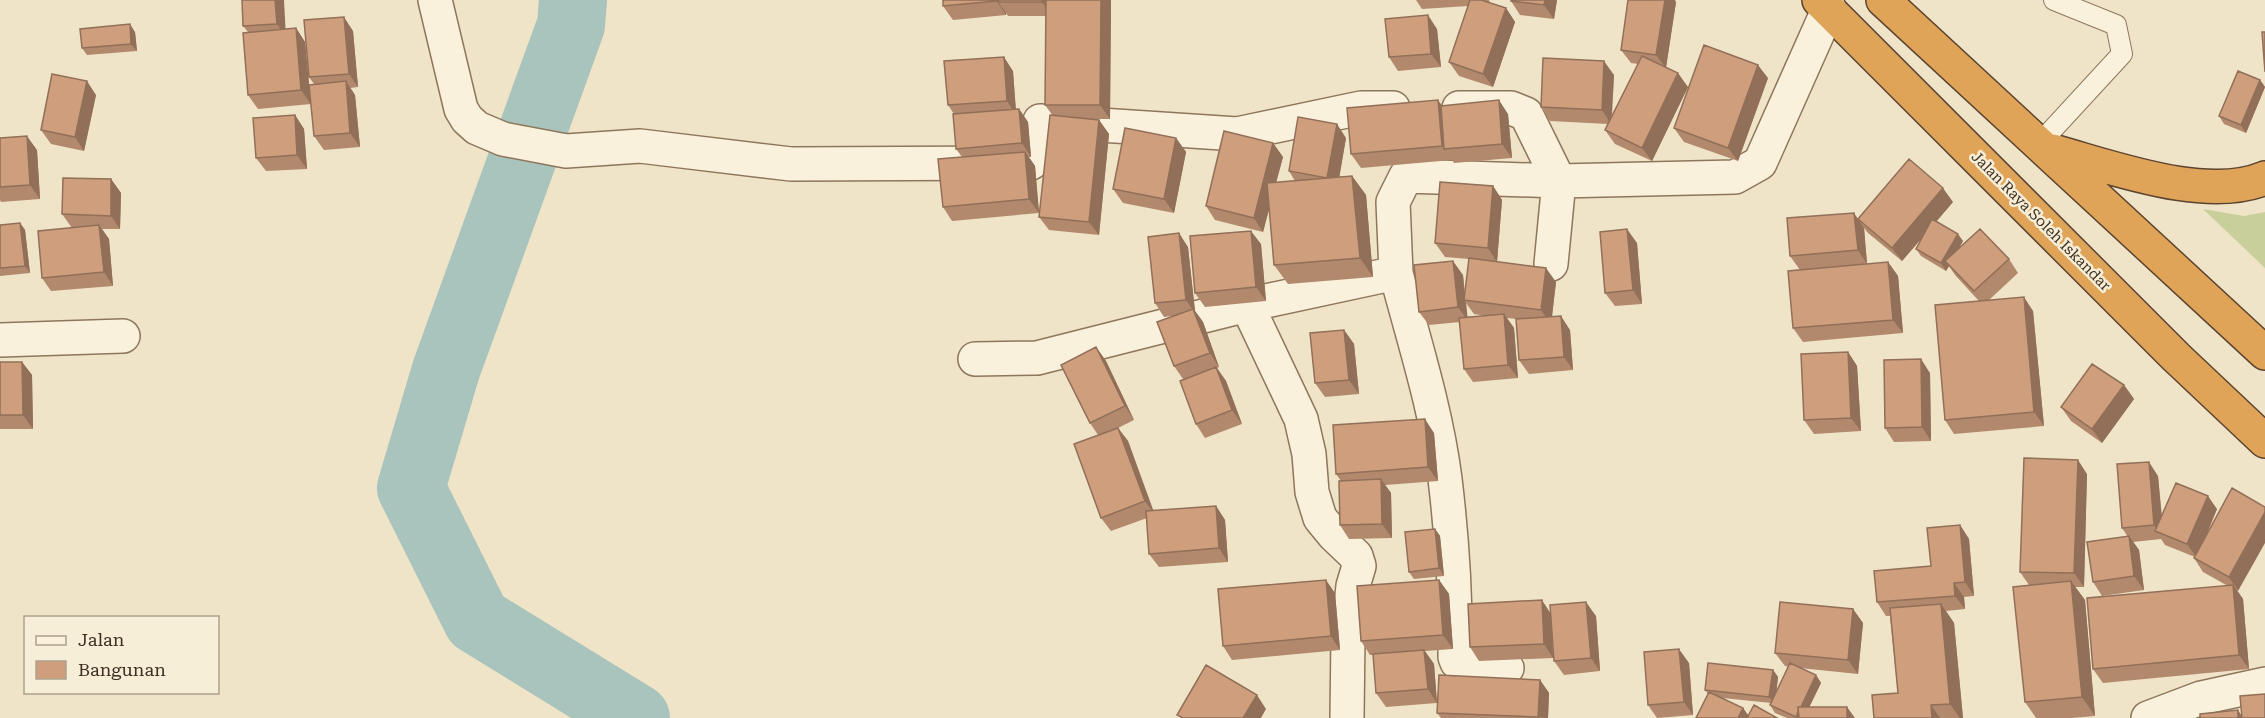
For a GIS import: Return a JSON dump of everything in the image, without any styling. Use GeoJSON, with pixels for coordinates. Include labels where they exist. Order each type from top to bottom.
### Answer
{"type":"FeatureCollection","features":[{"type":"Feature","properties":{"kind":"highway"},"geometry":{"type":"LineString","coordinates":[[1883,0],[2044,146],[2265,353]]}},
{"type":"Feature","properties":{"kind":"highway","name":"Jalan Raya Soleh Iskandar"},"geometry":{"type":"LineString","coordinates":[[1824,4],[2176,357],[2265,441]]}},
{"type":"Feature","properties":{"kind":"highway"},"geometry":{"type":"LineString","coordinates":[[2044,146],[2168,182],[2220,186],[2255,182],[2265,178]]}},
{"type":"Feature","properties":{"kind":"street"},"geometry":{"type":"LineString","coordinates":[[435,0],[461,109],[467,119],[477,128],[503,139],[566,152],[640,146],[791,164],[1031,163],[1040,121],[1237,134],[1361,108],[1511,108],[1526,114],[1559,181],[1551,264]]}},
{"type":"Feature","properties":{"kind":"street"},"geometry":{"type":"LineString","coordinates":[[1507,668],[1461,664],[1455,657],[1453,584],[1444,478],[1431,409],[1396,273],[1393,202],[1406,176],[1559,181],[1735,177],[1760,163],[1824,4]]}},
{"type":"Feature","properties":{"kind":"street"},"geometry":{"type":"LineString","coordinates":[[975,359],[1037,358],[1247,305],[1396,273]]}},
{"type":"Feature","properties":{"kind":"street"},"geometry":{"type":"LineString","coordinates":[[1247,305],[1301,419],[1309,454],[1312,492],[1320,518],[1356,556],[1359,566],[1353,586],[1348,635],[1347,718]]}},
{"type":"Feature","properties":{"kind":"street"},"geometry":{"type":"LineString","coordinates":[[0,340],[123,336]]}},
{"type":"Feature","properties":{"kind":"street"},"geometry":{"type":"LineString","coordinates":[[2148,718],[2217,693],[2265,684]]}},
{"type":"Feature","properties":{"kind":"lane"},"geometry":{"type":"LineString","coordinates":[[2044,146],[2122,54],[2116,25],[2054,0]]}},
{"type":"Feature","properties":{"kind":"green space"},"geometry":{"type":"Polygon","coordinates":[[[2203,209],[2244,216],[2265,212],[2265,268],[2203,209]]]}},
{"type":"Feature","properties":{"kind":"building"},"geometry":{"type":"Polygon","coordinates":[[[242,0],[275,0],[277,24],[243,26],[242,0]]]}},
{"type":"Feature","properties":{"kind":"building"},"geometry":{"type":"Polygon","coordinates":[[[943,0],[996,0],[996,1],[943,6],[943,0]]]}},
{"type":"Feature","properties":{"kind":"building"},"geometry":{"type":"Polygon","coordinates":[[[998,0],[1042,0],[1042,2],[998,2],[998,0]]]}},
{"type":"Feature","properties":{"kind":"building"},"geometry":{"type":"Polygon","coordinates":[[[1046,0],[1101,0],[1100,105],[1045,105],[1046,0]]]}},
{"type":"Feature","properties":{"kind":"building"},"geometry":{"type":"Polygon","coordinates":[[[1470,0],[1481,0],[1506,8],[1483,74],[1449,62],[1470,0]]]}},
{"type":"Feature","properties":{"kind":"building"},"geometry":{"type":"Polygon","coordinates":[[[1511,0],[1545,0],[1544,5],[1511,0]]]}},
{"type":"Feature","properties":{"kind":"building"},"geometry":{"type":"Polygon","coordinates":[[[1628,0],[1665,0],[1656,55],[1621,50],[1628,0]]]}},
{"type":"Feature","properties":{"kind":"building"},"geometry":{"type":"Polygon","coordinates":[[[1428,15],[1431,54],[1389,57],[1385,19],[1428,15]]]}},
{"type":"Feature","properties":{"kind":"building"},"geometry":{"type":"Polygon","coordinates":[[[344,17],[349,74],[309,77],[304,20],[344,17]]]}},
{"type":"Feature","properties":{"kind":"building"},"geometry":{"type":"Polygon","coordinates":[[[130,24],[131,44],[82,48],[80,29],[130,24]]]}},
{"type":"Feature","properties":{"kind":"building"},"geometry":{"type":"Polygon","coordinates":[[[296,28],[301,90],[248,95],[243,33],[296,28]]]}},
{"type":"Feature","properties":{"kind":"building"},"geometry":{"type":"Polygon","coordinates":[[[2262,32],[2265,32],[2265,72],[2262,32]]]}},
{"type":"Feature","properties":{"kind":"building"},"geometry":{"type":"Polygon","coordinates":[[[1704,45],[1758,65],[1728,148],[1674,128],[1704,45]]]}},
{"type":"Feature","properties":{"kind":"building"},"geometry":{"type":"Polygon","coordinates":[[[1642,56],[1678,73],[1642,148],[1605,130],[1642,56]]]}},
{"type":"Feature","properties":{"kind":"building"},"geometry":{"type":"Polygon","coordinates":[[[1004,57],[1007,101],[948,105],[944,61],[1004,57]]]}},
{"type":"Feature","properties":{"kind":"building"},"geometry":{"type":"Polygon","coordinates":[[[1543,58],[1604,61],[1602,110],[1541,107],[1543,58]]]}},
{"type":"Feature","properties":{"kind":"building"},"geometry":{"type":"Polygon","coordinates":[[[2238,71],[2260,80],[2241,125],[2219,116],[2238,71]]]}},
{"type":"Feature","properties":{"kind":"building"},"geometry":{"type":"Polygon","coordinates":[[[52,74],[87,81],[75,137],[41,130],[52,74]]]}},
{"type":"Feature","properties":{"kind":"building"},"geometry":{"type":"Polygon","coordinates":[[[346,81],[350,133],[314,136],[309,85],[346,81]]]}},
{"type":"Feature","properties":{"kind":"building"},"geometry":{"type":"Polygon","coordinates":[[[1438,100],[1442,146],[1351,154],[1347,108],[1438,100]]]}},
{"type":"Feature","properties":{"kind":"building"},"geometry":{"type":"Polygon","coordinates":[[[1499,100],[1502,144],[1444,149],[1441,106],[1499,100]]]}},
{"type":"Feature","properties":{"kind":"building"},"geometry":{"type":"Polygon","coordinates":[[[1019,109],[1022,143],[956,149],[953,114],[1019,109]]]}},
{"type":"Feature","properties":{"kind":"building"},"geometry":{"type":"Polygon","coordinates":[[[295,115],[297,155],[256,158],[253,118],[295,115]]]}},
{"type":"Feature","properties":{"kind":"building"},"geometry":{"type":"Polygon","coordinates":[[[1050,115],[1099,120],[1089,222],[1039,217],[1050,115]]]}},
{"type":"Feature","properties":{"kind":"building"},"geometry":{"type":"Polygon","coordinates":[[[1298,117],[1337,124],[1327,178],[1289,171],[1298,117]]]}},
{"type":"Feature","properties":{"kind":"building"},"geometry":{"type":"Polygon","coordinates":[[[1125,128],[1176,138],[1164,199],[1113,189],[1125,128]]]}},
{"type":"Feature","properties":{"kind":"building"},"geometry":{"type":"Polygon","coordinates":[[[1224,131],[1273,143],[1254,218],[1206,206],[1224,131]]]}},
{"type":"Feature","properties":{"kind":"building"},"geometry":{"type":"Polygon","coordinates":[[[27,136],[30,185],[0,187],[0,138],[27,136]]]}},
{"type":"Feature","properties":{"kind":"building"},"geometry":{"type":"Polygon","coordinates":[[[1025,152],[1029,199],[943,207],[938,159],[1025,152]]]}},
{"type":"Feature","properties":{"kind":"building"},"geometry":{"type":"Polygon","coordinates":[[[1909,159],[1943,188],[1892,248],[1858,219],[1909,159]]]}},
{"type":"Feature","properties":{"kind":"building"},"geometry":{"type":"Polygon","coordinates":[[[1352,176],[1360,258],[1274,265],[1267,183],[1352,176]]]}},
{"type":"Feature","properties":{"kind":"building"},"geometry":{"type":"Polygon","coordinates":[[[63,178],[111,179],[111,216],[62,214],[63,178]]]}},
{"type":"Feature","properties":{"kind":"building"},"geometry":{"type":"Polygon","coordinates":[[[1440,182],[1493,186],[1488,248],[1435,243],[1440,182]]]}},
{"type":"Feature","properties":{"kind":"building"},"geometry":{"type":"Polygon","coordinates":[[[1854,213],[1858,250],[1790,256],[1787,218],[1854,213]]]}},
{"type":"Feature","properties":{"kind":"building"},"geometry":{"type":"Polygon","coordinates":[[[1932,219],[1958,234],[1941,263],[1916,249],[1932,219]]]}},
{"type":"Feature","properties":{"kind":"building"},"geometry":{"type":"Polygon","coordinates":[[[20,223],[25,266],[0,268],[0,225],[20,223]]]}},
{"type":"Feature","properties":{"kind":"building"},"geometry":{"type":"Polygon","coordinates":[[[99,225],[104,272],[42,278],[38,231],[99,225]]]}},
{"type":"Feature","properties":{"kind":"building"},"geometry":{"type":"Polygon","coordinates":[[[1627,229],[1633,290],[1605,293],[1600,232],[1627,229]]]}},
{"type":"Feature","properties":{"kind":"building"},"geometry":{"type":"Polygon","coordinates":[[[1980,229],[2009,259],[1974,291],[1945,261],[1980,229]]]}},
{"type":"Feature","properties":{"kind":"building"},"geometry":{"type":"Polygon","coordinates":[[[1251,231],[1256,287],[1195,293],[1190,236],[1251,231]]]}},
{"type":"Feature","properties":{"kind":"building"},"geometry":{"type":"Polygon","coordinates":[[[1179,233],[1186,300],[1155,303],[1148,237],[1179,233]]]}},
{"type":"Feature","properties":{"kind":"building"},"geometry":{"type":"Polygon","coordinates":[[[1469,258],[1546,268],[1541,310],[1464,300],[1469,258]]]}},
{"type":"Feature","properties":{"kind":"building"},"geometry":{"type":"Polygon","coordinates":[[[1453,261],[1458,307],[1419,312],[1414,265],[1453,261]]]}},
{"type":"Feature","properties":{"kind":"building"},"geometry":{"type":"Polygon","coordinates":[[[1888,262],[1893,320],[1793,328],[1788,271],[1888,262]]]}},
{"type":"Feature","properties":{"kind":"building"},"geometry":{"type":"Polygon","coordinates":[[[2024,297],[2034,412],[1945,420],[1935,305],[2024,297]]]}},
{"type":"Feature","properties":{"kind":"building"},"geometry":{"type":"Polygon","coordinates":[[[1193,309],[1210,353],[1174,366],[1157,322],[1193,309]]]}},
{"type":"Feature","properties":{"kind":"building"},"geometry":{"type":"Polygon","coordinates":[[[1504,314],[1508,365],[1464,369],[1459,318],[1504,314]]]}},
{"type":"Feature","properties":{"kind":"building"},"geometry":{"type":"Polygon","coordinates":[[[1561,316],[1564,357],[1519,360],[1516,319],[1561,316]]]}},
{"type":"Feature","properties":{"kind":"building"},"geometry":{"type":"Polygon","coordinates":[[[1344,330],[1349,380],[1315,383],[1310,333],[1344,330]]]}},
{"type":"Feature","properties":{"kind":"building"},"geometry":{"type":"Polygon","coordinates":[[[1096,347],[1125,406],[1090,423],[1061,365],[1096,347]]]}},
{"type":"Feature","properties":{"kind":"building"},"geometry":{"type":"Polygon","coordinates":[[[1848,352],[1851,418],[1804,420],[1801,354],[1848,352]]]}},
{"type":"Feature","properties":{"kind":"building"},"geometry":{"type":"Polygon","coordinates":[[[1921,359],[1922,427],[1885,428],[1884,360],[1921,359]]]}},
{"type":"Feature","properties":{"kind":"building"},"geometry":{"type":"Polygon","coordinates":[[[0,362],[22,362],[23,415],[0,415],[0,362]]]}},
{"type":"Feature","properties":{"kind":"building"},"geometry":{"type":"Polygon","coordinates":[[[2092,364],[2124,385],[2092,429],[2061,407],[2092,364]]]}},
{"type":"Feature","properties":{"kind":"building"},"geometry":{"type":"Polygon","coordinates":[[[1216,367],[1232,410],[1196,424],[1180,381],[1216,367]]]}},
{"type":"Feature","properties":{"kind":"building"},"geometry":{"type":"Polygon","coordinates":[[[1425,419],[1428,467],[1336,474],[1333,425],[1425,419]]]}},
{"type":"Feature","properties":{"kind":"building"},"geometry":{"type":"Polygon","coordinates":[[[1118,428],[1145,501],[1101,518],[1074,444],[1118,428]]]}},
{"type":"Feature","properties":{"kind":"building"},"geometry":{"type":"Polygon","coordinates":[[[2024,458],[2078,460],[2074,573],[2020,572],[2024,458]]]}},
{"type":"Feature","properties":{"kind":"building"},"geometry":{"type":"Polygon","coordinates":[[[2149,462],[2154,525],[2122,528],[2117,464],[2149,462]]]}},
{"type":"Feature","properties":{"kind":"building"},"geometry":{"type":"Polygon","coordinates":[[[1381,479],[1382,524],[1340,525],[1339,481],[1381,479]]]}},
{"type":"Feature","properties":{"kind":"building"},"geometry":{"type":"Polygon","coordinates":[[[2176,483],[2208,496],[2187,544],[2155,531],[2176,483]]]}},
{"type":"Feature","properties":{"kind":"building"},"geometry":{"type":"Polygon","coordinates":[[[2232,488],[2265,507],[2265,512],[2229,577],[2194,558],[2232,488]]]}},
{"type":"Feature","properties":{"kind":"building"},"geometry":{"type":"Polygon","coordinates":[[[1216,506],[1219,548],[1149,554],[1146,511],[1216,506]]]}},
{"type":"Feature","properties":{"kind":"building"},"geometry":{"type":"Polygon","coordinates":[[[1960,525],[1965,582],[1954,583],[1955,596],[1877,602],[1874,571],[1931,566],[1927,528],[1960,525]]]}},
{"type":"Feature","properties":{"kind":"building"},"geometry":{"type":"Polygon","coordinates":[[[1435,529],[1439,568],[1409,572],[1405,532],[1435,529]]]}},
{"type":"Feature","properties":{"kind":"building"},"geometry":{"type":"Polygon","coordinates":[[[2129,536],[2134,576],[2093,582],[2087,542],[2129,536]]]}},
{"type":"Feature","properties":{"kind":"building"},"geometry":{"type":"Polygon","coordinates":[[[1326,580],[1331,636],[1223,646],[1218,589],[1326,580]]]}},
{"type":"Feature","properties":{"kind":"building"},"geometry":{"type":"Polygon","coordinates":[[[1439,580],[1443,635],[1361,641],[1357,586],[1439,580]]]}},
{"type":"Feature","properties":{"kind":"building"},"geometry":{"type":"Polygon","coordinates":[[[2071,581],[2082,697],[2025,702],[2013,587],[2071,581]]]}},
{"type":"Feature","properties":{"kind":"building"},"geometry":{"type":"Polygon","coordinates":[[[2233,585],[2239,655],[2093,669],[2087,598],[2233,585]]]}},
{"type":"Feature","properties":{"kind":"building"},"geometry":{"type":"Polygon","coordinates":[[[1542,600],[1544,644],[1470,647],[1468,604],[1542,600]]]}},
{"type":"Feature","properties":{"kind":"building"},"geometry":{"type":"Polygon","coordinates":[[[1586,602],[1591,658],[1554,661],[1550,605],[1586,602]]]}},
{"type":"Feature","properties":{"kind":"building"},"geometry":{"type":"Polygon","coordinates":[[[1780,602],[1853,609],[1848,660],[1775,653],[1780,602]]]}},
{"type":"Feature","properties":{"kind":"building"},"geometry":{"type":"Polygon","coordinates":[[[1941,604],[1950,704],[1931,705],[1932,718],[1874,718],[1872,695],[1898,693],[1890,608],[1941,604]]]}},
{"type":"Feature","properties":{"kind":"building"},"geometry":{"type":"Polygon","coordinates":[[[1679,649],[1684,702],[1648,705],[1644,652],[1679,649]]]}},
{"type":"Feature","properties":{"kind":"building"},"geometry":{"type":"Polygon","coordinates":[[[1424,650],[1428,689],[1376,693],[1373,654],[1424,650]]]}},
{"type":"Feature","properties":{"kind":"building"},"geometry":{"type":"Polygon","coordinates":[[[1708,663],[1773,670],[1769,697],[1705,690],[1708,663]]]}},
{"type":"Feature","properties":{"kind":"building"},"geometry":{"type":"Polygon","coordinates":[[[1790,663],[1816,675],[1801,707],[1798,707],[1796,717],[1770,705],[1790,663]]]}},
{"type":"Feature","properties":{"kind":"building"},"geometry":{"type":"Polygon","coordinates":[[[1206,665],[1257,695],[1243,718],[1183,718],[1177,715],[1206,665]]]}},
{"type":"Feature","properties":{"kind":"building"},"geometry":{"type":"Polygon","coordinates":[[[1439,675],[1540,680],[1538,717],[1437,713],[1439,675]]]}},
{"type":"Feature","properties":{"kind":"building"},"geometry":{"type":"Polygon","coordinates":[[[1709,692],[1743,708],[1738,718],[1696,718],[1709,692]]]}},
{"type":"Feature","properties":{"kind":"building"},"geometry":{"type":"Polygon","coordinates":[[[2265,694],[2265,718],[2242,718],[2240,696],[2265,694]]]}},
{"type":"Feature","properties":{"kind":"building"},"geometry":{"type":"Polygon","coordinates":[[[1754,705],[1777,718],[1747,718],[1754,705]]]}},
{"type":"Feature","properties":{"kind":"building"},"geometry":{"type":"Polygon","coordinates":[[[1798,707],[1847,707],[1847,718],[1799,718],[1798,707]]]}},
{"type":"Feature","properties":{"kind":"building"},"geometry":{"type":"Polygon","coordinates":[[[2238,710],[2238,718],[2200,718],[2200,714],[2238,710]]]}},
{"type":"Feature","properties":{"kind":"waterway"},"geometry":{"type":"LineString","coordinates":[[573,0],[571,25],[446,370],[411,488],[477,620],[636,718]]}}]}
